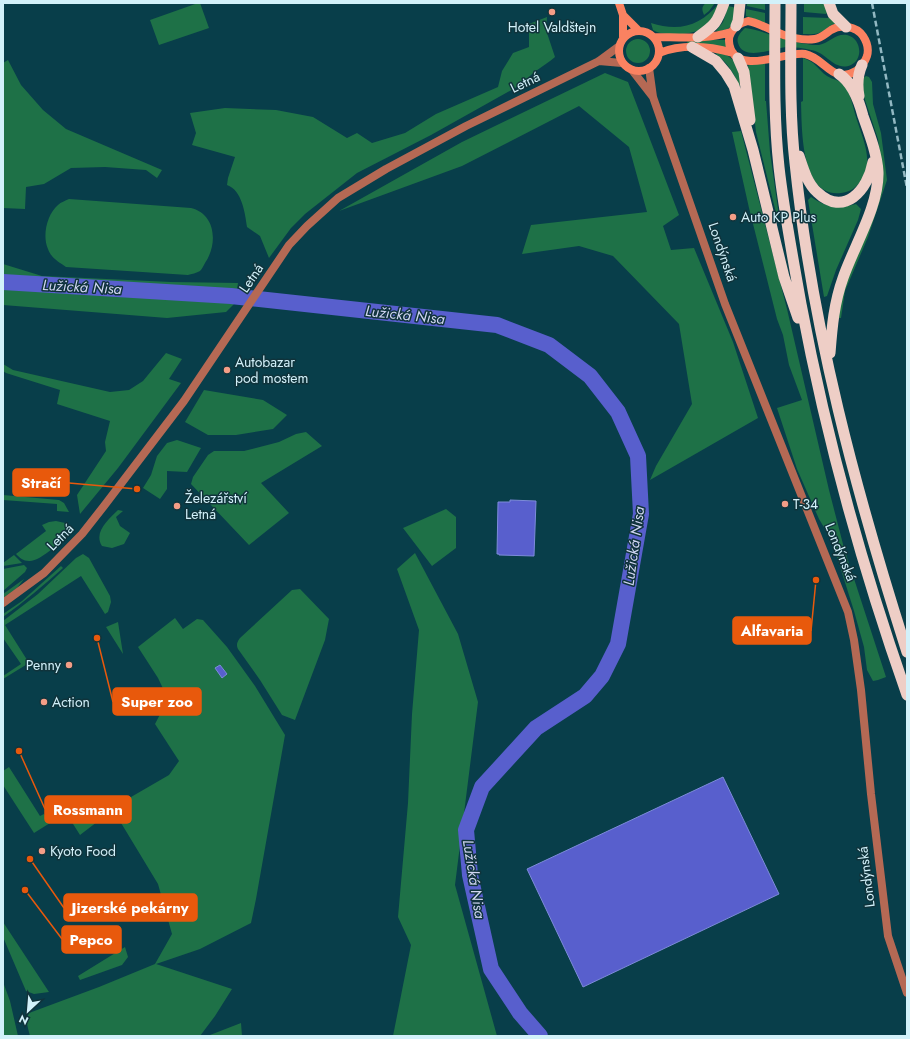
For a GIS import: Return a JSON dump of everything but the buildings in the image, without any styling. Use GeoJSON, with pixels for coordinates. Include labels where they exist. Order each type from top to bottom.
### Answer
{"type":"FeatureCollection","features":[{"type":"Feature","properties":{"kind":"highway"},"geometry":{"type":"LineString","coordinates":[[698,37],[713,26],[724,3]]}},
{"type":"Feature","properties":{"kind":"highway"},"geometry":{"type":"LineString","coordinates":[[734,29],[738,21],[740,3]]}},
{"type":"Feature","properties":{"kind":"highway","name":"Londýnská"},"geometry":{"type":"LineString","coordinates":[[775,3],[775,101],[779,167],[794,267],[811,357],[863,562],[907,695]]}},
{"type":"Feature","properties":{"kind":"highway"},"geometry":{"type":"LineString","coordinates":[[791,3],[791,101],[793,137],[808,262],[828,366],[851,462],[873,544],[907,652]]}},
{"type":"Feature","properties":{"kind":"highway"},"geometry":{"type":"LineString","coordinates":[[829,3],[833,14],[846,27]]}},
{"type":"Feature","properties":{"kind":"highway"},"geometry":{"type":"LineString","coordinates":[[692,47],[716,61],[734,86],[753,150],[784,277],[811,357]]}},
{"type":"Feature","properties":{"kind":"highway"},"geometry":{"type":"LineString","coordinates":[[735,56],[744,72],[753,150]]}},
{"type":"Feature","properties":{"kind":"highway"},"geometry":{"type":"LineString","coordinates":[[828,366],[835,303],[851,257],[864,229],[876,188],[878,172],[860,105],[857,85],[858,74],[862,65]]}},
{"type":"Feature","properties":{"kind":"highway"},"geometry":{"type":"LineString","coordinates":[[840,74],[851,85],[860,105]]}},
{"type":"Feature","properties":{"kind":"highway"},"geometry":{"type":"LineString","coordinates":[[793,137],[808,181],[824,198],[832,201],[846,201],[862,190],[872,171],[874,156]]}},
{"type":"Feature","properties":{"kind":"main road"},"geometry":{"type":"LineString","coordinates":[[619,3],[624,15],[638,30]]}},
{"type":"Feature","properties":{"kind":"main road"},"geometry":{"type":"LineString","coordinates":[[622,63],[618,47],[623,37],[624,15]]}},
{"type":"Feature","properties":{"kind":"main road"},"geometry":{"type":"LineString","coordinates":[[623,37],[628,33],[638,30],[644,31],[654,37],[698,37],[722,35],[742,23],[754,22],[788,36],[808,39],[821,37],[832,29],[846,27],[857,30],[865,40],[867,53],[862,65],[853,73],[840,74],[827,68],[817,58],[805,54],[788,54],[748,61],[719,50],[692,47],[678,48],[659,53]]}},
{"type":"Feature","properties":{"kind":"main road"},"geometry":{"type":"LineString","coordinates":[[734,29],[729,38],[729,46],[735,56]]}},
{"type":"Feature","properties":{"kind":"main road"},"geometry":{"type":"LineString","coordinates":[[632,70],[638,71],[649,68],[657,59],[659,47],[654,37]]}},
{"type":"Feature","properties":{"kind":"main road","name":"Londýnská"},"geometry":{"type":"LineString","coordinates":[[622,63],[632,70]]}},
{"type":"Feature","properties":{"kind":"street","name":"Letná"},"geometry":{"type":"LineString","coordinates":[[3,603],[44,572],[82,534],[184,401],[289,245],[307,226],[338,198],[386,169],[466,126],[599,61],[618,47]]}},
{"type":"Feature","properties":{"kind":"street"},"geometry":{"type":"LineString","coordinates":[[599,61],[622,63]]}},
{"type":"Feature","properties":{"kind":"street","name":"Londýnská"},"geometry":{"type":"LineString","coordinates":[[649,68],[653,97],[724,304],[848,612],[854,640],[861,690],[888,936],[907,993]]}},
{"type":"Feature","properties":{"kind":"street","name":"Londýnská"},"geometry":{"type":"LineString","coordinates":[[632,70],[653,97]]}},
{"type":"Feature","properties":{"kind":"green space"},"geometry":{"type":"Polygon","coordinates":[[[200,3],[209,28],[159,45],[150,20],[200,3]]]}},
{"type":"Feature","properties":{"kind":"green space"},"geometry":{"type":"Polygon","coordinates":[[[706,3],[715,3],[704,15],[702,9],[706,3]]]}},
{"type":"Feature","properties":{"kind":"green space"},"geometry":{"type":"Polygon","coordinates":[[[719,3],[711,23],[699,30],[683,34],[666,34],[653,30],[651,23],[661,26],[680,27],[697,22],[712,11],[719,3]]]}},
{"type":"Feature","properties":{"kind":"green space"},"geometry":{"type":"Polygon","coordinates":[[[747,3],[765,3],[765,10],[747,6],[747,3]]]}},
{"type":"Feature","properties":{"kind":"green space"},"geometry":{"type":"Polygon","coordinates":[[[804,3],[824,3],[828,12],[826,14],[804,12],[804,3]]]}},
{"type":"Feature","properties":{"kind":"green space"},"geometry":{"type":"Polygon","coordinates":[[[728,6],[737,8],[736,17],[729,28],[726,30],[716,31],[723,22],[728,6]]]}},
{"type":"Feature","properties":{"kind":"green space"},"geometry":{"type":"Polygon","coordinates":[[[746,9],[765,13],[765,23],[746,16],[746,9]]]}},
{"type":"Feature","properties":{"kind":"green space"},"geometry":{"type":"Polygon","coordinates":[[[830,16],[836,23],[819,33],[803,34],[803,17],[828,18],[830,16]]]}},
{"type":"Feature","properties":{"kind":"green space"},"geometry":{"type":"Polygon","coordinates":[[[547,17],[546,30],[555,57],[534,72],[524,83],[431,135],[357,173],[305,214],[291,228],[269,258],[260,236],[247,227],[244,209],[239,197],[232,188],[227,185],[235,157],[192,145],[196,133],[190,113],[225,108],[276,110],[313,117],[347,138],[357,133],[372,143],[405,133],[436,114],[498,87],[502,71],[513,53],[529,47],[529,24],[547,17]]]}},
{"type":"Feature","properties":{"kind":"green space"},"geometry":{"type":"Polygon","coordinates":[[[745,28],[761,31],[799,43],[813,45],[819,45],[839,35],[847,35],[852,37],[858,44],[859,54],[858,58],[851,65],[840,66],[822,54],[802,48],[787,47],[752,53],[746,52],[741,49],[738,43],[739,35],[745,28]]]}},
{"type":"Feature","properties":{"kind":"green space"},"geometry":{"type":"Polygon","coordinates":[[[638,39],[643,40],[649,46],[649,56],[643,62],[638,63],[633,62],[627,56],[626,51],[627,46],[633,40],[638,39]]]}},
{"type":"Feature","properties":{"kind":"green space"},"geometry":{"type":"Polygon","coordinates":[[[688,40],[726,40],[727,48],[687,43],[688,40]]]}},
{"type":"Feature","properties":{"kind":"green space"},"geometry":{"type":"Polygon","coordinates":[[[717,52],[725,54],[735,61],[741,72],[742,85],[739,86],[727,65],[716,54],[717,52]]]}},
{"type":"Feature","properties":{"kind":"green space"},"geometry":{"type":"Polygon","coordinates":[[[803,58],[814,64],[827,76],[843,84],[852,101],[867,152],[867,166],[861,181],[849,191],[841,193],[828,192],[818,184],[811,173],[806,159],[803,143],[801,113],[801,102],[803,101],[803,58]]]}},
{"type":"Feature","properties":{"kind":"green space"},"geometry":{"type":"Polygon","coordinates":[[[8,60],[21,85],[43,110],[66,129],[162,170],[157,178],[146,170],[105,167],[71,168],[44,184],[26,187],[25,209],[3,208],[3,63],[8,60]]]}},
{"type":"Feature","properties":{"kind":"green space"},"geometry":{"type":"Polygon","coordinates":[[[765,62],[765,101],[779,216],[777,217],[756,132],[748,66],[751,63],[765,62]]]}},
{"type":"Feature","properties":{"kind":"green space"},"geometry":{"type":"Polygon","coordinates":[[[605,73],[628,82],[679,215],[663,226],[671,250],[694,248],[733,342],[758,418],[650,480],[656,466],[692,404],[679,324],[613,256],[579,246],[522,254],[531,225],[647,212],[629,147],[579,106],[462,166],[339,211],[462,142],[605,73]]]}},
{"type":"Feature","properties":{"kind":"green space"},"geometry":{"type":"Polygon","coordinates":[[[866,76],[869,77],[872,82],[873,104],[881,133],[887,180],[868,237],[845,291],[841,318],[836,318],[841,291],[869,225],[880,154],[878,139],[861,88],[863,78],[866,76]]]}},
{"type":"Feature","properties":{"kind":"green space"},"geometry":{"type":"Polygon","coordinates":[[[741,131],[787,309],[844,548],[886,677],[878,680],[873,681],[867,670],[864,647],[832,541],[819,519],[797,469],[777,408],[802,400],[789,365],[783,335],[777,319],[749,208],[732,132],[741,131]]]}},
{"type":"Feature","properties":{"kind":"green space"},"geometry":{"type":"Polygon","coordinates":[[[811,197],[828,205],[843,207],[856,204],[861,209],[858,220],[836,270],[827,296],[824,297],[808,200],[811,197]]]}},
{"type":"Feature","properties":{"kind":"green space"},"geometry":{"type":"Polygon","coordinates":[[[69,199],[191,208],[206,216],[210,223],[213,239],[212,247],[200,271],[188,275],[66,267],[51,255],[45,238],[48,219],[54,209],[60,203],[69,199]]]}},
{"type":"Feature","properties":{"kind":"green space"},"geometry":{"type":"Polygon","coordinates":[[[3,264],[42,276],[171,282],[238,283],[235,303],[226,312],[167,318],[3,305],[3,264]]]}},
{"type":"Feature","properties":{"kind":"green space"},"geometry":{"type":"Polygon","coordinates":[[[166,353],[182,359],[169,379],[181,383],[118,468],[80,514],[77,495],[106,451],[105,442],[110,421],[57,404],[60,390],[6,373],[3,371],[3,364],[13,370],[110,392],[129,390],[143,381],[166,353]]]}},
{"type":"Feature","properties":{"kind":"green space"},"geometry":{"type":"Polygon","coordinates":[[[204,390],[263,400],[287,415],[273,429],[236,435],[208,435],[185,422],[204,390]]]}},
{"type":"Feature","properties":{"kind":"green space"},"geometry":{"type":"Polygon","coordinates":[[[306,432],[322,446],[261,483],[289,513],[249,545],[191,484],[193,477],[208,455],[214,451],[244,451],[279,442],[296,434],[306,432]]]}},
{"type":"Feature","properties":{"kind":"green space"},"geometry":{"type":"Polygon","coordinates":[[[177,440],[201,448],[187,472],[167,471],[167,489],[160,499],[143,488],[151,475],[157,456],[167,443],[177,440]]]}},
{"type":"Feature","properties":{"kind":"green space"},"geometry":{"type":"Polygon","coordinates":[[[3,495],[59,500],[64,503],[69,512],[57,511],[57,504],[3,500],[3,495]]]}},
{"type":"Feature","properties":{"kind":"green space"},"geometry":{"type":"Polygon","coordinates":[[[446,509],[456,517],[456,548],[432,566],[403,528],[446,509]]]}},
{"type":"Feature","properties":{"kind":"green space"},"geometry":{"type":"Polygon","coordinates":[[[118,510],[123,511],[116,517],[120,526],[130,533],[124,544],[112,548],[102,546],[99,536],[103,526],[118,510]]]}},
{"type":"Feature","properties":{"kind":"green space"},"geometry":{"type":"Polygon","coordinates":[[[56,521],[65,523],[70,530],[52,549],[39,558],[29,561],[23,560],[16,554],[46,531],[42,525],[56,521]]]}},
{"type":"Feature","properties":{"kind":"green space"},"geometry":{"type":"Polygon","coordinates":[[[415,553],[458,634],[478,702],[455,885],[497,1036],[393,1036],[411,945],[398,917],[408,803],[412,714],[419,630],[397,569],[415,553]]]}},
{"type":"Feature","properties":{"kind":"green space"},"geometry":{"type":"Polygon","coordinates":[[[83,554],[89,558],[110,596],[111,602],[108,612],[105,614],[81,576],[5,625],[29,663],[3,679],[3,676],[21,664],[3,638],[3,621],[38,594],[76,558],[83,554]]]}},
{"type":"Feature","properties":{"kind":"green space"},"geometry":{"type":"Polygon","coordinates":[[[14,555],[22,563],[3,566],[3,563],[14,555]]]}},
{"type":"Feature","properties":{"kind":"green space"},"geometry":{"type":"Polygon","coordinates":[[[24,565],[27,568],[25,572],[3,591],[3,569],[24,565]]]}},
{"type":"Feature","properties":{"kind":"green space"},"geometry":{"type":"Polygon","coordinates":[[[61,566],[63,568],[3,617],[3,614],[22,601],[61,566]]]}},
{"type":"Feature","properties":{"kind":"green space"},"geometry":{"type":"Polygon","coordinates":[[[24,579],[17,588],[3,598],[3,594],[24,579]]]}},
{"type":"Feature","properties":{"kind":"green space"},"geometry":{"type":"Polygon","coordinates":[[[300,589],[329,619],[325,640],[295,720],[282,715],[238,649],[237,645],[240,638],[292,590],[300,589]]]}},
{"type":"Feature","properties":{"kind":"green space"},"geometry":{"type":"Polygon","coordinates":[[[175,618],[183,629],[197,619],[203,620],[227,647],[255,686],[285,735],[251,923],[200,949],[156,964],[232,989],[200,1036],[30,1036],[27,1022],[29,1013],[155,964],[172,934],[158,884],[112,808],[169,775],[179,761],[155,724],[168,699],[158,678],[138,647],[175,618]]]}},
{"type":"Feature","properties":{"kind":"green space"},"geometry":{"type":"Polygon","coordinates":[[[118,622],[123,654],[106,627],[118,622]]]}},
{"type":"Feature","properties":{"kind":"green space"},"geometry":{"type":"Polygon","coordinates":[[[9,767],[40,816],[44,814],[50,823],[34,833],[3,785],[3,771],[9,767]]]}},
{"type":"Feature","properties":{"kind":"green space"},"geometry":{"type":"Polygon","coordinates":[[[82,812],[90,814],[97,822],[80,835],[68,816],[82,812]]]}},
{"type":"Feature","properties":{"kind":"green space"},"geometry":{"type":"Polygon","coordinates":[[[3,922],[49,992],[34,994],[26,991],[3,937],[3,922]]]}},
{"type":"Feature","properties":{"kind":"green space"},"geometry":{"type":"Polygon","coordinates":[[[125,947],[128,957],[122,965],[80,980],[78,976],[125,947]]]}},
{"type":"Feature","properties":{"kind":"green space"},"geometry":{"type":"Polygon","coordinates":[[[3,982],[10,1001],[18,1036],[3,1036],[3,982]]]}},
{"type":"Feature","properties":{"kind":"green space"},"geometry":{"type":"Polygon","coordinates":[[[241,1023],[242,1036],[210,1036],[210,1035],[241,1023]]]}},
{"type":"Feature","properties":{"kind":"shaded area"},"geometry":{"type":"Polygon","coordinates":[[[510,500],[536,501],[534,556],[497,554],[498,502],[510,502],[510,500]]]}},
{"type":"Feature","properties":{"kind":"shaded area"},"geometry":{"type":"Polygon","coordinates":[[[220,665],[227,674],[222,678],[215,668],[220,665]]]}},
{"type":"Feature","properties":{"kind":"shaded area"},"geometry":{"type":"Polygon","coordinates":[[[723,777],[779,894],[583,987],[527,869],[723,777]]]}},
{"type":"Feature","properties":{"kind":"waterway","name":"Lužická Nisa"},"geometry":{"type":"LineString","coordinates":[[3,282],[231,296],[497,325],[549,345],[590,376],[618,412],[638,456],[641,514],[618,644],[602,676],[585,696],[536,728],[482,787],[466,830],[470,875],[491,969],[520,1013],[540,1036]]}},
{"type":"Feature","properties":{"kind":"railway"},"geometry":{"type":"LineString","coordinates":[[872,3],[907,188]]}},
{"type":"Feature","properties":{"kind":"place","name":"Hotel Valdštejn"},"geometry":{"type":"Point","coordinates":[552,12]}},
{"type":"Feature","properties":{"kind":"place","name":"Auto KP Plus"},"geometry":{"type":"Point","coordinates":[733,217]}},
{"type":"Feature","properties":{"kind":"place","name":"Autobazar pod mostem"},"geometry":{"type":"Point","coordinates":[227,370]}},
{"type":"Feature","properties":{"kind":"place","name":"Stračí"},"geometry":{"type":"Point","coordinates":[137,489]}},
{"type":"Feature","properties":{"kind":"place","name":"T-34"},"geometry":{"type":"Point","coordinates":[785,504]}},
{"type":"Feature","properties":{"kind":"place","name":"Železářství Letná"},"geometry":{"type":"Point","coordinates":[177,506]}},
{"type":"Feature","properties":{"kind":"place","name":"Alfavaria"},"geometry":{"type":"Point","coordinates":[816,580]}},
{"type":"Feature","properties":{"kind":"place","name":"Super zoo"},"geometry":{"type":"Point","coordinates":[97,638]}},
{"type":"Feature","properties":{"kind":"place","name":"Penny"},"geometry":{"type":"Point","coordinates":[69,665]}},
{"type":"Feature","properties":{"kind":"place","name":"Action"},"geometry":{"type":"Point","coordinates":[44,702]}},
{"type":"Feature","properties":{"kind":"place","name":"Rossmann"},"geometry":{"type":"Point","coordinates":[19,751]}},
{"type":"Feature","properties":{"kind":"place","name":"Kyoto Food"},"geometry":{"type":"Point","coordinates":[42,851]}},
{"type":"Feature","properties":{"kind":"place","name":"Jizerské pekárny"},"geometry":{"type":"Point","coordinates":[30,859]}},
{"type":"Feature","properties":{"kind":"place","name":"Pepco"},"geometry":{"type":"Point","coordinates":[25,890]}}]}
